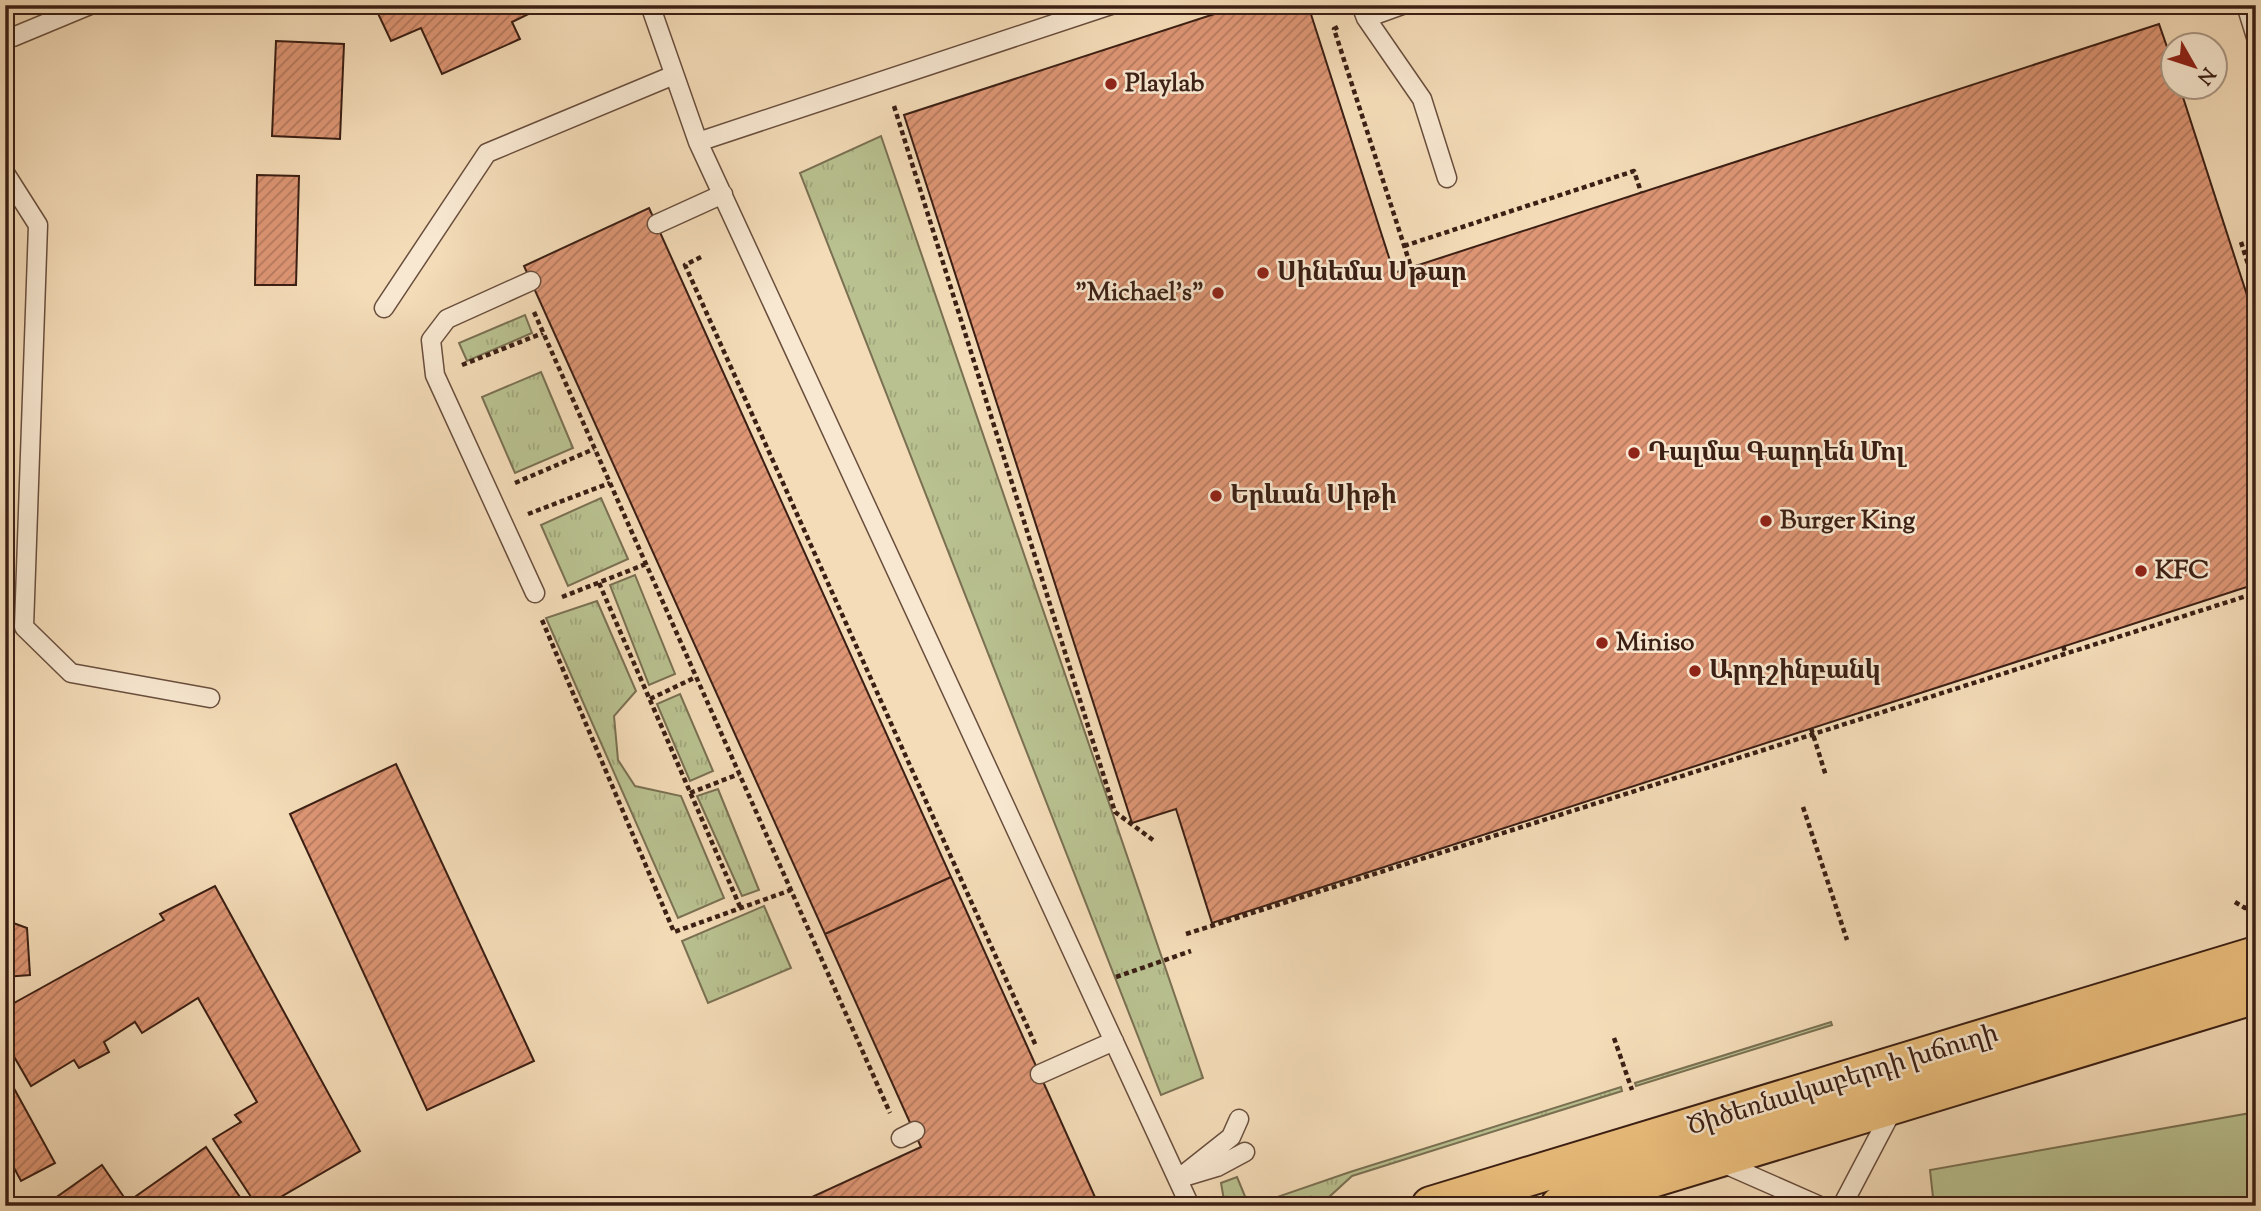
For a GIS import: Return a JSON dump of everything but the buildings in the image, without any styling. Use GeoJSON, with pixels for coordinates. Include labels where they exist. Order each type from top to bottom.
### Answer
{"type":"FeatureCollection","features":[{"type":"Feature","properties":{"kind":"main road","name":"Ծիծեռնակաբերդի խճուղի"},"geometry":{"type":"LineString","coordinates":[[1431,1206],[2256,956]]}},
{"type":"Feature","properties":{"kind":"main road","name":"Ծիծեռնակաբերդի խճուղի"},"geometry":{"type":"LineString","coordinates":[[1560,1206],[2256,994]]}},
{"type":"Feature","properties":{"kind":"lane"},"geometry":{"type":"LineString","coordinates":[[5,35],[13,37],[90,5]]}},
{"type":"Feature","properties":{"kind":"lane"},"geometry":{"type":"LineString","coordinates":[[650,5],[698,142],[1190,1206]]}},
{"type":"Feature","properties":{"kind":"lane"},"geometry":{"type":"LineString","coordinates":[[698,142],[1111,5]]}},
{"type":"Feature","properties":{"kind":"lane"},"geometry":{"type":"LineString","coordinates":[[1402,5],[1363,12],[1422,99],[1447,178]]}},
{"type":"Feature","properties":{"kind":"lane"},"geometry":{"type":"LineString","coordinates":[[2246,5],[2256,37]]}},
{"type":"Feature","properties":{"kind":"lane"},"geometry":{"type":"LineString","coordinates":[[384,308],[487,153],[674,75]]}},
{"type":"Feature","properties":{"kind":"lane"},"geometry":{"type":"LineString","coordinates":[[5,173],[38,225],[24,627],[71,673],[210,698]]}},
{"type":"Feature","properties":{"kind":"lane"},"geometry":{"type":"LineString","coordinates":[[657,224],[723,194]]}},
{"type":"Feature","properties":{"kind":"lane"},"geometry":{"type":"LineString","coordinates":[[526,284],[447,319],[430,340],[435,375],[536,601]]}},
{"type":"Feature","properties":{"kind":"lane"},"geometry":{"type":"LineString","coordinates":[[1044,1073],[1114,1041]]}},
{"type":"Feature","properties":{"kind":"lane"},"geometry":{"type":"LineString","coordinates":[[1842,1206],[1896,1103]]}},
{"type":"Feature","properties":{"kind":"lane"},"geometry":{"type":"LineString","coordinates":[[1178,1179],[1231,1137],[1239,1119]]}},
{"type":"Feature","properties":{"kind":"lane"},"geometry":{"type":"LineString","coordinates":[[1178,1179],[1217,1167],[1245,1152]]}},
{"type":"Feature","properties":{"kind":"lane"},"geometry":{"type":"LineString","coordinates":[[1713,1159],[1820,1206]]}},
{"type":"Feature","properties":{"kind":"path"},"geometry":{"type":"LineString","coordinates":[[1363,12],[1334,29],[1411,267]]}},
{"type":"Feature","properties":{"kind":"path"},"geometry":{"type":"LineString","coordinates":[[885,78],[1115,812],[1153,840]]}},
{"type":"Feature","properties":{"kind":"path"},"geometry":{"type":"LineString","coordinates":[[1404,246],[1634,171],[1641,192]]}},
{"type":"Feature","properties":{"kind":"path"},"geometry":{"type":"LineString","coordinates":[[2241,242],[2256,289]]}},
{"type":"Feature","properties":{"kind":"path"},"geometry":{"type":"LineString","coordinates":[[701,257],[685,265],[1044,1073]]}},
{"type":"Feature","properties":{"kind":"path"},"geometry":{"type":"LineString","coordinates":[[526,284],[543,333],[791,890],[908,1134]]}},
{"type":"Feature","properties":{"kind":"path"},"geometry":{"type":"LineString","coordinates":[[435,375],[543,333]]}},
{"type":"Feature","properties":{"kind":"path"},"geometry":{"type":"LineString","coordinates":[[513,484],[594,449]]}},
{"type":"Feature","properties":{"kind":"path"},"geometry":{"type":"LineString","coordinates":[[527,514],[610,483]]}},
{"type":"Feature","properties":{"kind":"path"},"geometry":{"type":"LineString","coordinates":[[556,600],[646,564]]}},
{"type":"Feature","properties":{"kind":"path"},"geometry":{"type":"LineString","coordinates":[[599,583],[741,909]]}},
{"type":"Feature","properties":{"kind":"path"},"geometry":{"type":"LineString","coordinates":[[1186,934],[1812,731],[2256,593]]}},
{"type":"Feature","properties":{"kind":"path"},"geometry":{"type":"LineString","coordinates":[[536,601],[674,932],[791,890]]}},
{"type":"Feature","properties":{"kind":"path"},"geometry":{"type":"LineString","coordinates":[[2063,646],[2066,654]]}},
{"type":"Feature","properties":{"kind":"path"},"geometry":{"type":"LineString","coordinates":[[650,699],[696,677]]}},
{"type":"Feature","properties":{"kind":"path"},"geometry":{"type":"LineString","coordinates":[[1812,731],[1826,776]]}},
{"type":"Feature","properties":{"kind":"path"},"geometry":{"type":"LineString","coordinates":[[690,793],[740,774]]}},
{"type":"Feature","properties":{"kind":"path"},"geometry":{"type":"LineString","coordinates":[[1803,807],[1847,940]]}},
{"type":"Feature","properties":{"kind":"path"},"geometry":{"type":"LineString","coordinates":[[2235,902],[2245,908],[2256,905]]}},
{"type":"Feature","properties":{"kind":"path"},"geometry":{"type":"LineString","coordinates":[[1089,986],[1191,951]]}},
{"type":"Feature","properties":{"kind":"path"},"geometry":{"type":"LineString","coordinates":[[1614,1038],[1632,1090]]}},
{"type":"Feature","properties":{"kind":"green space"},"geometry":{"type":"Polygon","coordinates":[[[881,136],[1203,1078],[1161,1095],[800,173],[881,136]]]}},
{"type":"Feature","properties":{"kind":"green space"},"geometry":{"type":"Polygon","coordinates":[[[525,315],[532,333],[467,361],[459,343],[525,315]]]}},
{"type":"Feature","properties":{"kind":"green space"},"geometry":{"type":"Polygon","coordinates":[[[541,372],[573,448],[515,473],[482,397],[541,372]]]}},
{"type":"Feature","properties":{"kind":"green space"},"geometry":{"type":"Polygon","coordinates":[[[601,498],[628,559],[568,586],[541,525],[601,498]]]}},
{"type":"Feature","properties":{"kind":"green space"},"geometry":{"type":"Polygon","coordinates":[[[635,575],[675,674],[649,685],[610,585],[635,575]]]}},
{"type":"Feature","properties":{"kind":"green space"},"geometry":{"type":"Polygon","coordinates":[[[597,601],[636,691],[614,716],[618,760],[635,786],[681,796],[724,898],[678,918],[546,618],[597,601]]]}},
{"type":"Feature","properties":{"kind":"green space"},"geometry":{"type":"Polygon","coordinates":[[[680,694],[713,771],[690,781],[657,704],[680,694]]]}},
{"type":"Feature","properties":{"kind":"green space"},"geometry":{"type":"Polygon","coordinates":[[[718,789],[759,890],[742,896],[697,796],[718,789]]]}},
{"type":"Feature","properties":{"kind":"green space"},"geometry":{"type":"Polygon","coordinates":[[[764,906],[791,968],[708,1003],[682,941],[764,906]]]}},
{"type":"Feature","properties":{"kind":"green space"},"geometry":{"type":"Polygon","coordinates":[[[1831,1022],[1832,1025],[1636,1086],[1635,1083],[1831,1022]]]}},
{"type":"Feature","properties":{"kind":"green space"},"geometry":{"type":"Polygon","coordinates":[[[1621,1087],[1622,1091],[1352,1176],[1329,1197],[1303,1206],[1251,1206],[1350,1172],[1621,1087]]]}},
{"type":"Feature","properties":{"kind":"green space"},"geometry":{"type":"Polygon","coordinates":[[[2256,1112],[2256,1206],[1934,1206],[1930,1170],[2256,1112]]]}},
{"type":"Feature","properties":{"kind":"green space"},"geometry":{"type":"Polygon","coordinates":[[[1237,1177],[1249,1206],[1225,1206],[1221,1183],[1237,1177]]]}},
{"type":"Feature","properties":{"kind":"place","name":"Playlab"},"geometry":{"type":"Point","coordinates":[1111,84]}},
{"type":"Feature","properties":{"kind":"place","name":"Սինեմա Սթար"},"geometry":{"type":"Point","coordinates":[1263,273]}},
{"type":"Feature","properties":{"kind":"place","name":"\"Michael's\""},"geometry":{"type":"Point","coordinates":[1218,293]}},
{"type":"Feature","properties":{"kind":"place","name":"Դալմա Գարդեն Մոլ"},"geometry":{"type":"Point","coordinates":[1634,453]}},
{"type":"Feature","properties":{"kind":"place","name":"Երևան Սիթի"},"geometry":{"type":"Point","coordinates":[1216,496]}},
{"type":"Feature","properties":{"kind":"place","name":"Burger King"},"geometry":{"type":"Point","coordinates":[1766,521]}},
{"type":"Feature","properties":{"kind":"place","name":"KFC"},"geometry":{"type":"Point","coordinates":[2141,571]}},
{"type":"Feature","properties":{"kind":"place","name":"Miniso"},"geometry":{"type":"Point","coordinates":[1602,643]}},
{"type":"Feature","properties":{"kind":"place","name":"Արդշինբանկ"},"geometry":{"type":"Point","coordinates":[1695,671]}}]}
